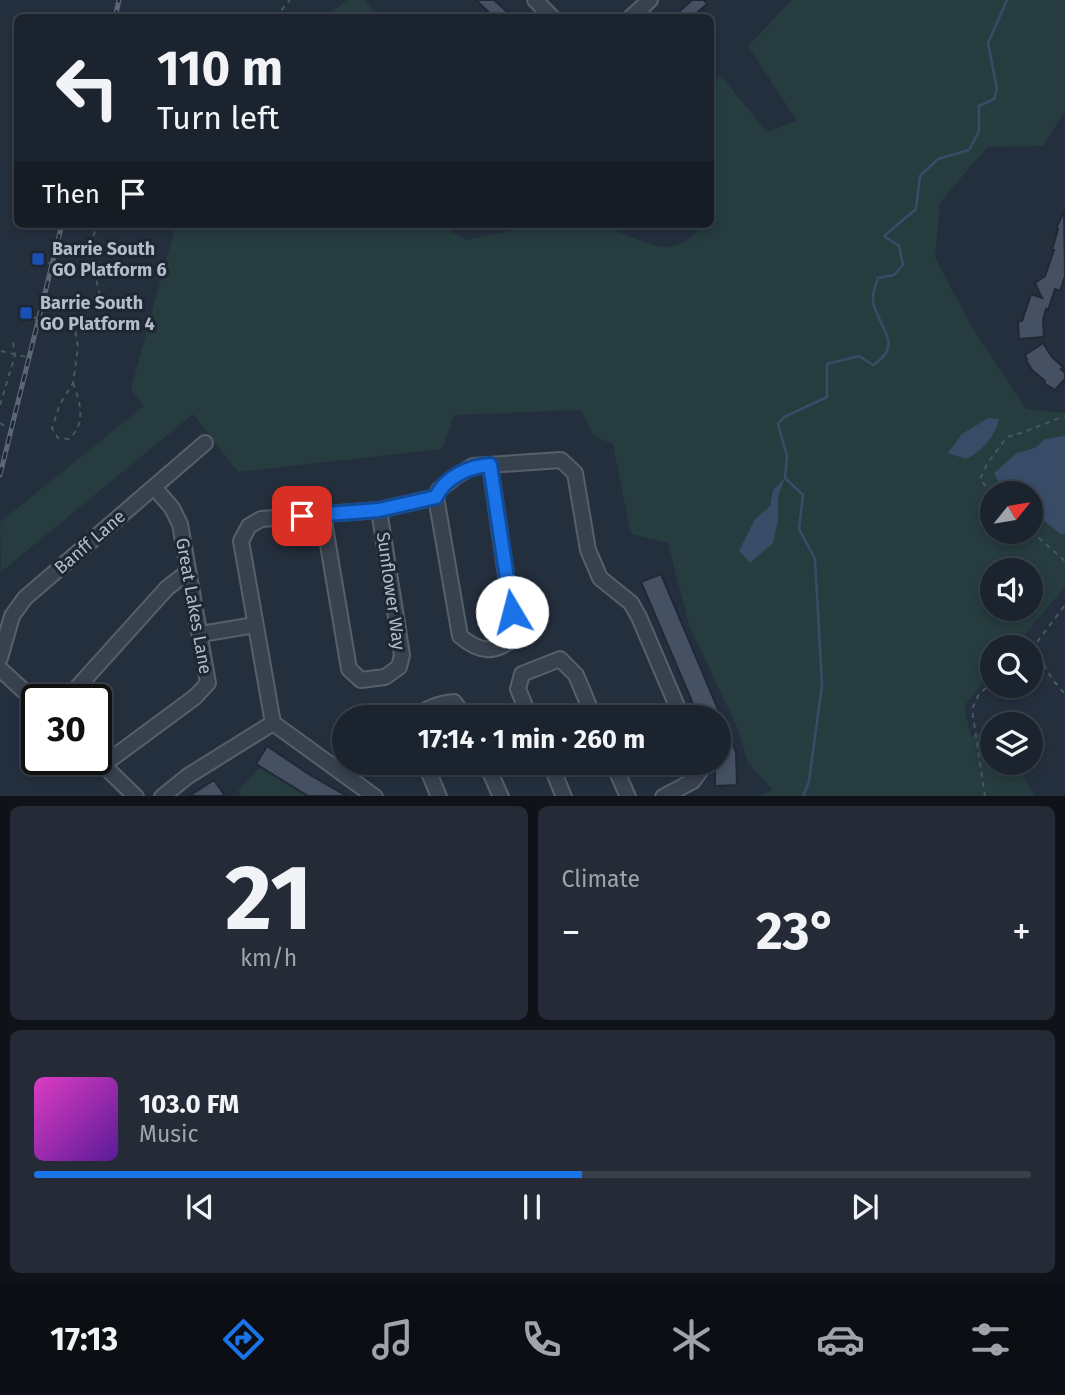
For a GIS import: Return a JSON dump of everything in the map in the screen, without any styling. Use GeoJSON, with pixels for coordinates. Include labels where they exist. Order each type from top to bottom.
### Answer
{"type":"FeatureCollection","features":[{"type":"Feature","properties":{"kind":"street"},"geometry":{"type":"LineString","coordinates":[[534,0],[550,14]]}},
{"type":"Feature","properties":{"kind":"street"},"geometry":{"type":"LineString","coordinates":[[634,14],[650,0]]}},
{"type":"Feature","properties":{"kind":"street","name":"Banff Lane"},"geometry":{"type":"LineString","coordinates":[[0,658],[12,616],[18,605],[205,443]]}},
{"type":"Feature","properties":{"kind":"street"},"geometry":{"type":"LineString","coordinates":[[490,465],[515,637],[504,646],[484,650],[469,644],[460,636],[436,497],[439,491],[473,466],[561,460],[575,473],[588,550],[600,578],[631,603],[677,705]]}},
{"type":"Feature","properties":{"kind":"street","name":"Great Lakes Lane"},"geometry":{"type":"LineString","coordinates":[[112,754],[206,687],[209,678],[177,516],[154,487]]}},
{"type":"Feature","properties":{"kind":"street"},"geometry":{"type":"LineString","coordinates":[[375,796],[273,723],[241,541],[249,526],[261,519],[379,510],[436,497]]}},
{"type":"Feature","properties":{"kind":"street","name":"Sunflower Way"},"geometry":{"type":"LineString","coordinates":[[323,515],[348,669],[361,680],[385,677],[399,667],[402,655],[379,510]]}},
{"type":"Feature","properties":{"kind":"street"},"geometry":{"type":"LineString","coordinates":[[81,684],[167,589],[188,572]]}},
{"type":"Feature","properties":{"kind":"street"},"geometry":{"type":"LineString","coordinates":[[201,634],[255,625]]}},
{"type":"Feature","properties":{"kind":"street"},"geometry":{"type":"LineString","coordinates":[[524,705],[518,690],[522,674],[560,659],[576,676],[588,705]]}},
{"type":"Feature","properties":{"kind":"street"},"geometry":{"type":"LineString","coordinates":[[0,669],[21,688]]}},
{"type":"Feature","properties":{"kind":"street"},"geometry":{"type":"LineString","coordinates":[[172,793],[273,723]]}},
{"type":"Feature","properties":{"kind":"street"},"geometry":{"type":"LineString","coordinates":[[112,773],[136,796]]}},
{"type":"Feature","properties":{"kind":"street"},"geometry":{"type":"LineString","coordinates":[[430,775],[439,796]]}},
{"type":"Feature","properties":{"kind":"street"},"geometry":{"type":"LineString","coordinates":[[491,775],[501,796]]}},
{"type":"Feature","properties":{"kind":"street"},"geometry":{"type":"LineString","coordinates":[[555,775],[564,796]]}},
{"type":"Feature","properties":{"kind":"street"},"geometry":{"type":"LineString","coordinates":[[618,775],[628,796]]}},
{"type":"Feature","properties":{"kind":"street"},"geometry":{"type":"LineString","coordinates":[[663,796],[694,781],[698,775]]}},
{"type":"Feature","properties":{"kind":"path"},"geometry":{"type":"LineString","coordinates":[[278,14],[290,0]]}},
{"type":"Feature","properties":{"kind":"path"},"geometry":{"type":"LineString","coordinates":[[73,383],[80,402],[81,417],[76,432],[69,439],[58,438],[52,428],[60,404],[73,383],[78,348],[75,328],[100,296],[92,244],[97,228]]}},
{"type":"Feature","properties":{"kind":"path"},"geometry":{"type":"LineString","coordinates":[[38,261],[49,263]]}},
{"type":"Feature","properties":{"kind":"path"},"geometry":{"type":"LineString","coordinates":[[23,315],[36,318]]}},
{"type":"Feature","properties":{"kind":"path"},"geometry":{"type":"LineString","coordinates":[[0,405],[15,355],[13,342]]}},
{"type":"Feature","properties":{"kind":"path"},"geometry":{"type":"LineString","coordinates":[[1,351],[26,358]]}},
{"type":"Feature","properties":{"kind":"path"},"geometry":{"type":"LineString","coordinates":[[982,481],[980,479],[987,464],[1007,437],[1026,433],[1039,425],[1065,416]]}},
{"type":"Feature","properties":{"kind":"path"},"geometry":{"type":"LineString","coordinates":[[0,423],[8,428]]}},
{"type":"Feature","properties":{"kind":"path"},"geometry":{"type":"LineString","coordinates":[[1043,542],[1065,561]]}},
{"type":"Feature","properties":{"kind":"path"},"geometry":{"type":"LineString","coordinates":[[1042,635],[1065,605]]}},
{"type":"Feature","properties":{"kind":"path"},"geometry":{"type":"LineString","coordinates":[[1043,665],[1065,694]]}},
{"type":"Feature","properties":{"kind":"path"},"geometry":{"type":"LineString","coordinates":[[980,693],[972,709],[985,796]]}},
{"type":"Feature","properties":{"kind":"green space"},"geometry":{"type":"Polygon","coordinates":[[[347,0],[364,0],[376,14],[329,14],[347,0]]]}},
{"type":"Feature","properties":{"kind":"green space"},"geometry":{"type":"Polygon","coordinates":[[[792,0],[1065,0],[1065,111],[1043,146],[987,147],[940,203],[935,257],[970,324],[1026,409],[1065,413],[1065,587],[1043,613],[1043,558],[980,558],[980,621],[1036,621],[1024,635],[980,635],[980,687],[964,706],[971,736],[980,733],[980,775],[1023,775],[1035,796],[759,796],[773,790],[748,763],[731,714],[731,705],[727,705],[689,625],[668,543],[631,534],[613,444],[594,436],[581,410],[454,415],[442,449],[238,472],[193,414],[1,572],[0,522],[144,406],[131,389],[175,228],[448,228],[466,240],[524,228],[608,228],[660,247],[667,247],[688,240],[700,228],[714,228],[714,82],[721,76],[767,132],[797,121],[748,46],[792,0]]]}},
{"type":"Feature","properties":{"kind":"green space"},"geometry":{"type":"Polygon","coordinates":[[[260,767],[314,796],[241,796],[238,791],[260,767]]]}},
{"type":"Feature","properties":{"kind":"water"},"geometry":{"type":"Polygon","coordinates":[[[988,418],[999,419],[983,447],[966,459],[948,453],[962,434],[988,418]]]}},
{"type":"Feature","properties":{"kind":"water"},"geometry":{"type":"Polygon","coordinates":[[[1065,436],[1065,534],[1061,534],[1043,520],[1043,481],[998,481],[994,473],[1017,453],[1035,448],[1045,439],[1065,436]]]}},
{"type":"Feature","properties":{"kind":"water"},"geometry":{"type":"Polygon","coordinates":[[[785,478],[778,496],[778,520],[773,543],[750,563],[739,551],[755,519],[770,506],[773,490],[785,478]]]}},
{"type":"Feature","properties":{"kind":"building"},"geometry":{"type":"Polygon","coordinates":[[[476,0],[494,0],[510,14],[491,14],[476,0]]]}},
{"type":"Feature","properties":{"kind":"building"},"geometry":{"type":"Polygon","coordinates":[[[692,0],[704,0],[707,4],[696,14],[676,14],[692,0]]]}},
{"type":"Feature","properties":{"kind":"building"},"geometry":{"type":"Polygon","coordinates":[[[1064,211],[1065,276],[1060,291],[1055,289],[1048,310],[1046,309],[1043,320],[1044,337],[1019,339],[1018,321],[1022,321],[1031,294],[1042,298],[1035,283],[1045,276],[1054,250],[1056,229],[1064,211]]]}},
{"type":"Feature","properties":{"kind":"building"},"geometry":{"type":"Polygon","coordinates":[[[1043,343],[1065,373],[1065,379],[1055,390],[1044,383],[1026,360],[1025,355],[1043,343]]]}},
{"type":"Feature","properties":{"kind":"building"},"geometry":{"type":"Polygon","coordinates":[[[661,574],[716,705],[693,705],[641,582],[661,574]]]}},
{"type":"Feature","properties":{"kind":"building"},"geometry":{"type":"Polygon","coordinates":[[[731,740],[736,752],[737,785],[715,786],[715,775],[731,775],[731,740]]]}},
{"type":"Feature","properties":{"kind":"building"},"geometry":{"type":"Polygon","coordinates":[[[267,746],[347,796],[308,796],[256,764],[267,746]]]}},
{"type":"Feature","properties":{"kind":"building"},"geometry":{"type":"Polygon","coordinates":[[[214,780],[225,796],[189,796],[214,780]]]}},
{"type":"Feature","properties":{"kind":"waterway"},"geometry":{"type":"LineString","coordinates":[[803,796],[809,781],[822,685],[815,559],[799,529],[803,495],[785,478],[787,456],[778,424],[784,417],[827,397],[827,364],[859,356],[873,365],[887,350],[889,342],[873,301],[874,292],[878,278],[894,275],[903,265],[899,246],[884,236],[916,209],[920,176],[938,159],[969,150],[979,131],[979,106],[994,99],[997,89],[988,43],[1007,0]]}},
{"type":"Feature","properties":{"kind":"railway"},"geometry":{"type":"LineString","coordinates":[[116,14],[119,0]]}},
{"type":"Feature","properties":{"kind":"railway"},"geometry":{"type":"LineString","coordinates":[[0,475],[61,228]]}},
{"type":"Feature","properties":{"kind":"place","name":"Barrie South GO Platform 6"},"geometry":{"type":"Point","coordinates":[38,259]}},
{"type":"Feature","properties":{"kind":"place","name":"Barrie South GO Platform 4"},"geometry":{"type":"Point","coordinates":[26,313]}},
{"type":"Feature","properties":{"kind":"route"},"geometry":{"type":"LineString","coordinates":[[302,516],[379,510],[436,497],[455,477],[473,466],[490,465],[512,612]]}}]}
